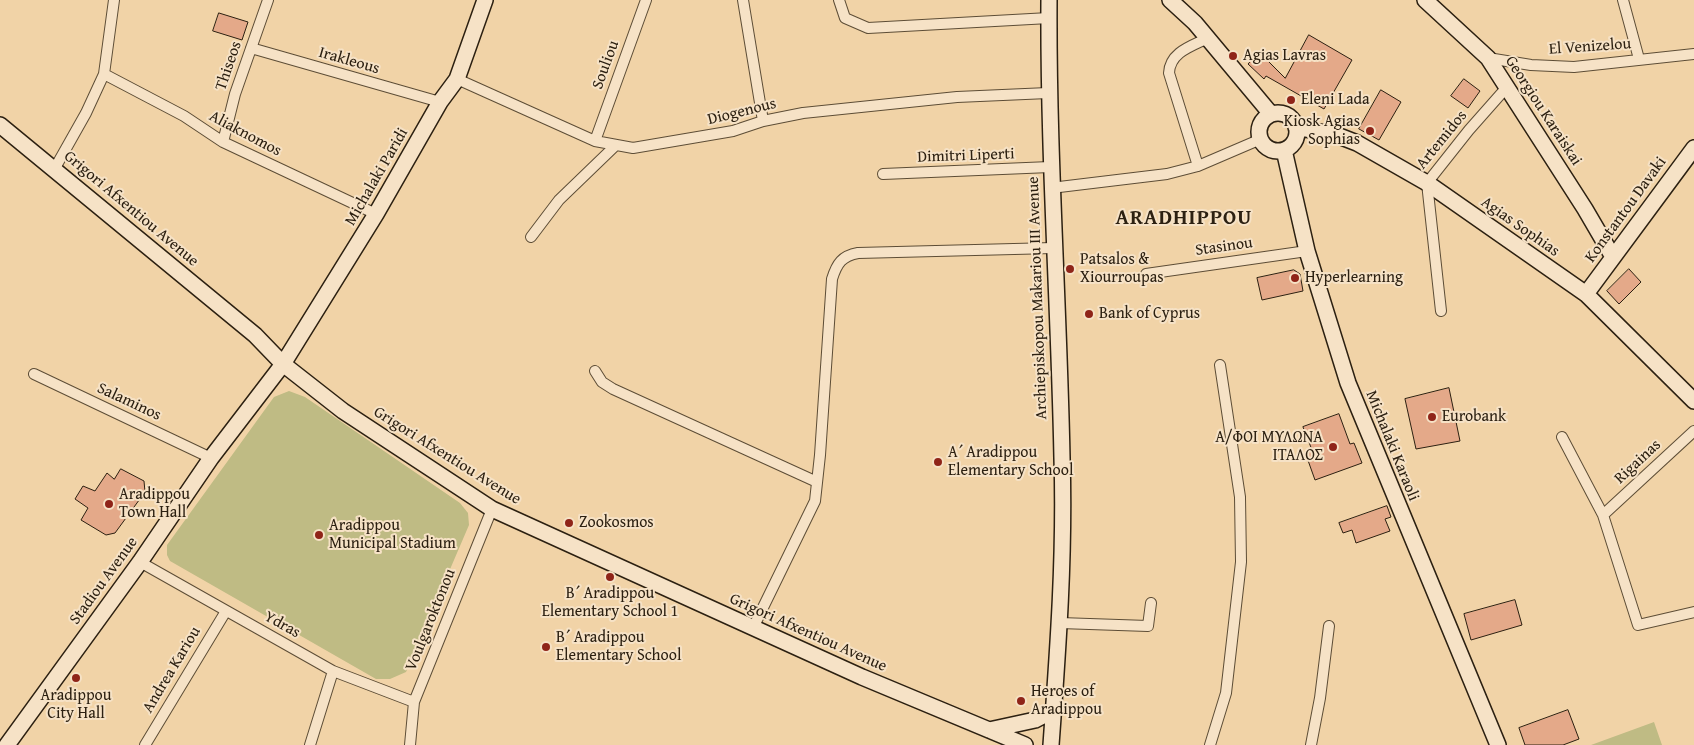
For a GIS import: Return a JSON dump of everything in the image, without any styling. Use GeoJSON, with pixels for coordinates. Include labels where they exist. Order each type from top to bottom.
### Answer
{"type":"FeatureCollection","features":[{"type":"Feature","properties":{"kind":"street"},"geometry":{"type":"LineString","coordinates":[[55,168],[86,113],[104,74],[114,0]]}},
{"type":"Feature","properties":{"kind":"street","name":"Thiseos"},"geometry":{"type":"LineString","coordinates":[[223,142],[235,94],[268,0]]}},
{"type":"Feature","properties":{"kind":"street","name":"Michalaki Paridi"},"geometry":{"type":"LineString","coordinates":[[283,364],[376,214],[440,102],[457,79],[486,0]]}},
{"type":"Feature","properties":{"kind":"street","name":"Souliou"},"geometry":{"type":"LineString","coordinates":[[595,141],[646,0]]}},
{"type":"Feature","properties":{"kind":"street"},"geometry":{"type":"LineString","coordinates":[[742,0],[763,121]]}},
{"type":"Feature","properties":{"kind":"street"},"geometry":{"type":"LineString","coordinates":[[840,0],[845,18],[868,28],[1048,18]]}},
{"type":"Feature","properties":{"kind":"street","name":"Archiepiskopou Makariou III Avenue"},"geometry":{"type":"LineString","coordinates":[[1049,0],[1048,92],[1050,167],[1062,458],[1060,622],[1051,745]]}},
{"type":"Feature","properties":{"kind":"street"},"geometry":{"type":"LineString","coordinates":[[1170,0],[1182,9],[1208,38],[1272,114]]}},
{"type":"Feature","properties":{"kind":"street","name":"Georgiou Karaiskai"},"geometry":{"type":"LineString","coordinates":[[1425,0],[1488,58],[1585,209],[1612,257]]}},
{"type":"Feature","properties":{"kind":"street"},"geometry":{"type":"LineString","coordinates":[[1623,0],[1639,59]]}},
{"type":"Feature","properties":{"kind":"street"},"geometry":{"type":"LineString","coordinates":[[1198,166],[1170,73],[1170,66],[1179,54],[1208,38]]}},
{"type":"Feature","properties":{"kind":"street","name":"Irakleous"},"geometry":{"type":"LineString","coordinates":[[250,48],[440,102]]}},
{"type":"Feature","properties":{"kind":"street","name":"El Venizelou"},"geometry":{"type":"LineString","coordinates":[[1488,58],[1531,65],[1574,67],[1694,54]]}},
{"type":"Feature","properties":{"kind":"street","name":"Aliaknomos"},"geometry":{"type":"LineString","coordinates":[[104,74],[184,116],[223,142],[376,214]]}},
{"type":"Feature","properties":{"kind":"street","name":"Diogenous"},"geometry":{"type":"LineString","coordinates":[[457,79],[595,141],[633,148],[733,131],[763,121],[803,113],[947,98],[1048,92]]}},
{"type":"Feature","properties":{"kind":"street","name":"Artemidos"},"geometry":{"type":"LineString","coordinates":[[1441,311],[1427,183],[1469,130],[1507,87]]}},
{"type":"Feature","properties":{"kind":"street"},"geometry":{"type":"LineString","coordinates":[[1272,114],[1284,114],[1289,117],[1296,127],[1296,138],[1284,150],[1268,148],[1261,139],[1260,127],[1266,117],[1272,114]]}},
{"type":"Feature","properties":{"kind":"street","name":"Grigori Afxentiou Avenue"},"geometry":{"type":"LineString","coordinates":[[0,125],[55,168],[255,335],[283,364],[344,411],[492,509],[862,678],[1025,745]]}},
{"type":"Feature","properties":{"kind":"street","name":"Agias Sophias"},"geometry":{"type":"LineString","coordinates":[[1296,127],[1339,136],[1356,143],[1427,183],[1586,294],[1694,401]]}},
{"type":"Feature","properties":{"kind":"street"},"geometry":{"type":"LineString","coordinates":[[1051,188],[1143,179],[1198,166],[1261,139]]}},
{"type":"Feature","properties":{"kind":"street"},"geometry":{"type":"LineString","coordinates":[[531,237],[559,200],[616,145]]}},
{"type":"Feature","properties":{"kind":"street","name":"Konstantou Davaki"},"geometry":{"type":"LineString","coordinates":[[1586,294],[1694,148]]}},
{"type":"Feature","properties":{"kind":"street","name":"Michalaki Karaoli"},"geometry":{"type":"LineString","coordinates":[[1284,150],[1307,251],[1348,383],[1498,745]]}},
{"type":"Feature","properties":{"kind":"street","name":"Dimitri Liperti"},"geometry":{"type":"LineString","coordinates":[[883,174],[1050,167]]}},
{"type":"Feature","properties":{"kind":"street"},"geometry":{"type":"LineString","coordinates":[[753,628],[815,501],[832,279],[840,260],[848,255],[858,253],[1053,248]]}},
{"type":"Feature","properties":{"kind":"street","name":"Stasinou"},"geometry":{"type":"LineString","coordinates":[[1146,274],[1307,251]]}},
{"type":"Feature","properties":{"kind":"street","name":"Stadiou Avenue"},"geometry":{"type":"LineString","coordinates":[[7,745],[140,562],[211,458],[283,364]]}},
{"type":"Feature","properties":{"kind":"street"},"geometry":{"type":"LineString","coordinates":[[1210,745],[1226,693],[1241,562],[1240,497],[1220,365]]}},
{"type":"Feature","properties":{"kind":"street"},"geometry":{"type":"LineString","coordinates":[[595,371],[602,382],[613,389],[817,482]]}},
{"type":"Feature","properties":{"kind":"street","name":"Salaminos"},"geometry":{"type":"LineString","coordinates":[[34,374],[211,458]]}},
{"type":"Feature","properties":{"kind":"street","name":"Rigainas"},"geometry":{"type":"LineString","coordinates":[[1603,516],[1694,431]]}},
{"type":"Feature","properties":{"kind":"street"},"geometry":{"type":"LineString","coordinates":[[1562,437],[1603,516],[1638,625],[1694,612]]}},
{"type":"Feature","properties":{"kind":"street","name":"Voulgaroktonou"},"geometry":{"type":"LineString","coordinates":[[410,745],[414,702],[492,509]]}},
{"type":"Feature","properties":{"kind":"street","name":"Ydras"},"geometry":{"type":"LineString","coordinates":[[140,562],[333,671],[414,702]]}},
{"type":"Feature","properties":{"kind":"street"},"geometry":{"type":"LineString","coordinates":[[1060,622],[1148,626],[1151,603]]}},
{"type":"Feature","properties":{"kind":"street","name":"Andrea Kariou"},"geometry":{"type":"LineString","coordinates":[[145,745],[226,611]]}},
{"type":"Feature","properties":{"kind":"street"},"geometry":{"type":"LineString","coordinates":[[1311,745],[1320,698],[1329,626]]}},
{"type":"Feature","properties":{"kind":"street"},"geometry":{"type":"LineString","coordinates":[[310,745],[333,671]]}},
{"type":"Feature","properties":{"kind":"street"},"geometry":{"type":"LineString","coordinates":[[989,730],[1035,720],[1054,710]]}},
{"type":"Feature","properties":{"kind":"shaded area","name":"Aradippou Municipal Stadium"},"geometry":{"type":"Polygon","coordinates":[[[289,391],[305,397],[460,503],[468,513],[469,525],[406,672],[390,679],[376,679],[170,561],[167,555],[167,545],[274,397],[289,391]]]}},
{"type":"Feature","properties":{"kind":"shaded area"},"geometry":{"type":"Polygon","coordinates":[[[1654,722],[1662,745],[1591,745],[1654,722]]]}},
{"type":"Feature","properties":{"kind":"building"},"geometry":{"type":"Polygon","coordinates":[[[219,13],[248,22],[242,40],[213,31],[219,13]]]}},
{"type":"Feature","properties":{"kind":"building"},"geometry":{"type":"Polygon","coordinates":[[[1309,35],[1352,60],[1324,109],[1266,76],[1264,79],[1248,64],[1259,52],[1285,78],[1309,35]]]}},
{"type":"Feature","properties":{"kind":"building"},"geometry":{"type":"Polygon","coordinates":[[[1464,79],[1480,91],[1468,108],[1451,96],[1464,79]]]}},
{"type":"Feature","properties":{"kind":"building"},"geometry":{"type":"Polygon","coordinates":[[[1381,90],[1401,102],[1379,140],[1359,129],[1381,90]]]}},
{"type":"Feature","properties":{"kind":"building"},"geometry":{"type":"Polygon","coordinates":[[[1629,269],[1641,282],[1619,304],[1607,291],[1629,269]]]}},
{"type":"Feature","properties":{"kind":"building"},"geometry":{"type":"Polygon","coordinates":[[[1294,270],[1300,274],[1303,291],[1262,300],[1257,278],[1294,270]]]}},
{"type":"Feature","properties":{"kind":"building","name":"Eurobank"},"geometry":{"type":"Polygon","coordinates":[[[1449,388],[1460,441],[1416,449],[1405,399],[1449,388]]]}},
{"type":"Feature","properties":{"kind":"building","name":"Α/ΦΟΙ ΜΥΛΩΝΑ ΙΤΑΛΟΣ"},"geometry":{"type":"Polygon","coordinates":[[[1339,414],[1350,444],[1354,443],[1362,463],[1315,480],[1305,452],[1312,450],[1303,427],[1339,414]]]}},
{"type":"Feature","properties":{"kind":"building","name":"Aradippou Town Hall"},"geometry":{"type":"Polygon","coordinates":[[[121,469],[144,481],[145,492],[115,533],[106,535],[81,520],[88,508],[75,499],[83,486],[95,491],[107,473],[114,479],[121,469]]]}},
{"type":"Feature","properties":{"kind":"building"},"geometry":{"type":"Polygon","coordinates":[[[1387,506],[1391,517],[1385,519],[1390,531],[1356,543],[1352,530],[1343,533],[1339,523],[1387,506]]]}},
{"type":"Feature","properties":{"kind":"building"},"geometry":{"type":"Polygon","coordinates":[[[1515,600],[1522,625],[1471,640],[1464,614],[1515,600]]]}},
{"type":"Feature","properties":{"kind":"building"},"geometry":{"type":"Polygon","coordinates":[[[1568,710],[1579,739],[1563,745],[1525,745],[1519,728],[1568,710]]]}},
{"type":"Feature","properties":{"kind":"place","name":"Agias Lavras"},"geometry":{"type":"Point","coordinates":[1233,56]}},
{"type":"Feature","properties":{"kind":"place","name":"Eleni Lada"},"geometry":{"type":"Point","coordinates":[1291,100]}},
{"type":"Feature","properties":{"kind":"place","name":"Kiosk Agias Sophias"},"geometry":{"type":"Point","coordinates":[1370,131]}},
{"type":"Feature","properties":{"kind":"place","name":"Patsalos & Xiourroupas"},"geometry":{"type":"Point","coordinates":[1070,269]}},
{"type":"Feature","properties":{"kind":"place","name":"Hyperlearning"},"geometry":{"type":"Point","coordinates":[1295,278]}},
{"type":"Feature","properties":{"kind":"place","name":"Bank of Cyprus"},"geometry":{"type":"Point","coordinates":[1089,314]}},
{"type":"Feature","properties":{"kind":"place","name":"Eurobank"},"geometry":{"type":"Point","coordinates":[1432,417]}},
{"type":"Feature","properties":{"kind":"place","name":"Α/ΦΟΙ ΜΥΛΩΝΑ ΙΤΑΛΟΣ"},"geometry":{"type":"Point","coordinates":[1333,447]}},
{"type":"Feature","properties":{"kind":"place","name":"A´ Aradippou Elementary School"},"geometry":{"type":"Point","coordinates":[938,462]}},
{"type":"Feature","properties":{"kind":"place","name":"Aradippou Town Hall"},"geometry":{"type":"Point","coordinates":[109,504]}},
{"type":"Feature","properties":{"kind":"place","name":"Zookosmos"},"geometry":{"type":"Point","coordinates":[569,523]}},
{"type":"Feature","properties":{"kind":"place","name":"Aradippou Municipal Stadium"},"geometry":{"type":"Point","coordinates":[319,535]}},
{"type":"Feature","properties":{"kind":"place","name":"B´ Aradippou Elementary School 1"},"geometry":{"type":"Point","coordinates":[610,577]}},
{"type":"Feature","properties":{"kind":"place","name":"B´ Aradippou Elementary School"},"geometry":{"type":"Point","coordinates":[546,647]}},
{"type":"Feature","properties":{"kind":"place","name":"Aradippou City Hall"},"geometry":{"type":"Point","coordinates":[76,678]}},
{"type":"Feature","properties":{"kind":"place","name":"Heroes of Aradippou"},"geometry":{"type":"Point","coordinates":[1021,701]}},
{"type":"Feature","properties":{"kind":"district","name":"ARADHIPPOU"},"geometry":{"type":"Point","coordinates":[1184,219]}}]}
